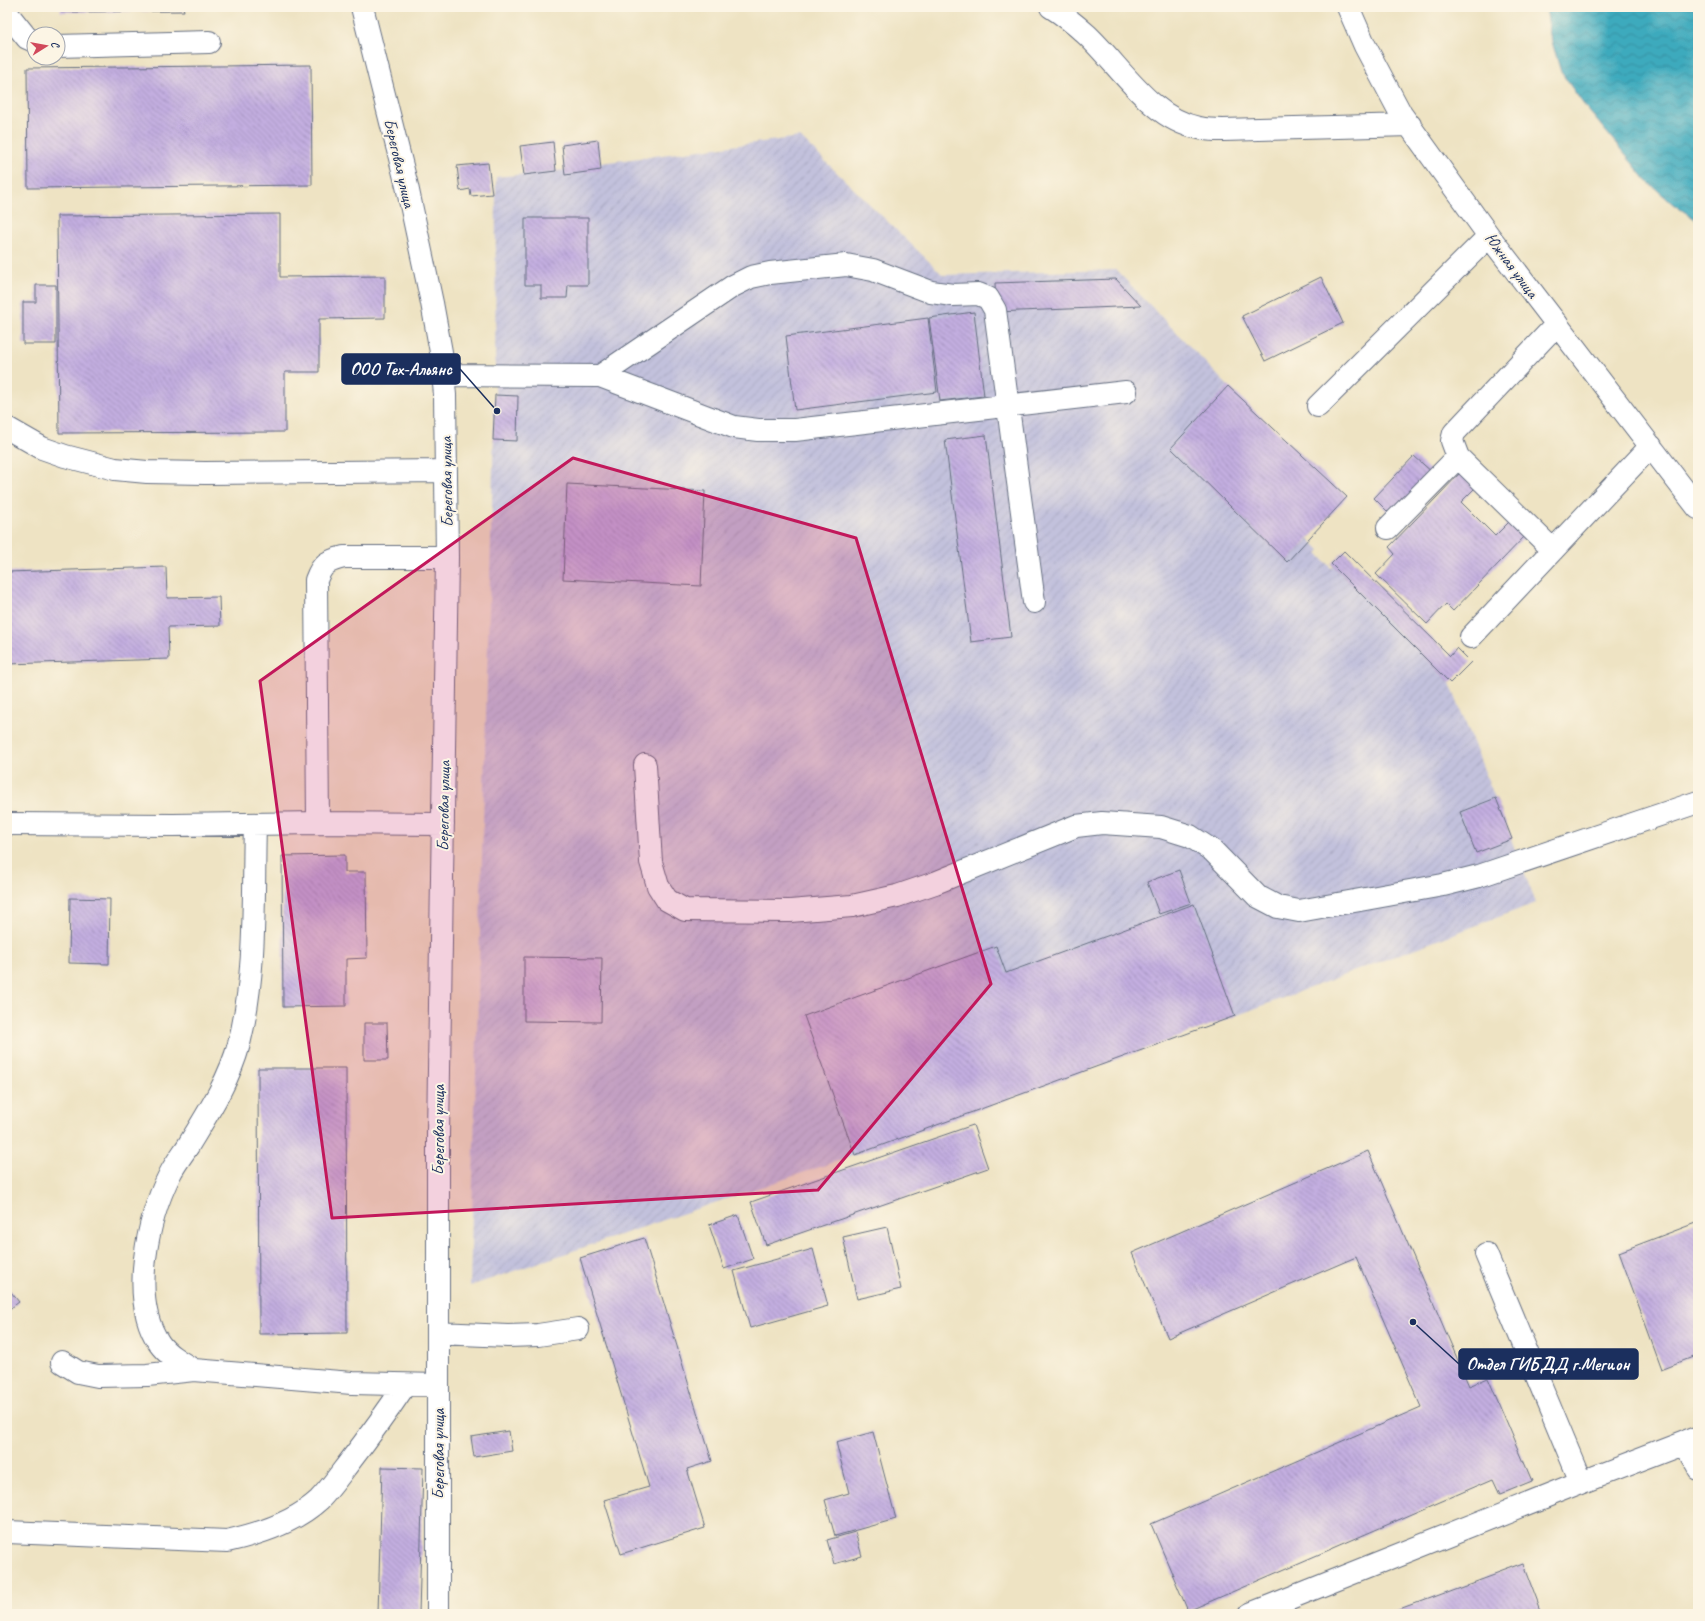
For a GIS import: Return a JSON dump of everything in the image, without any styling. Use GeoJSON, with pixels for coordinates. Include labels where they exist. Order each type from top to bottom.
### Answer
{"type":"FeatureCollection","features":[{"type":"Feature","properties":{"kind":"street","name":"Береговая улица"},"geometry":{"type":"LineString","coordinates":[[362,7],[407,186],[432,303],[441,352],[443,376],[447,557],[438,1134],[438,1614]]}},
{"type":"Feature","properties":{"kind":"street"},"geometry":{"type":"LineString","coordinates":[[1051,7],[1065,16],[1088,36],[1107,58],[1155,106],[1175,119],[1198,128],[1223,130],[1410,125]]}},
{"type":"Feature","properties":{"kind":"street","name":"Южная улица"},"geometry":{"type":"LineString","coordinates":[[1348,7],[1365,46],[1401,114],[1489,236],[1698,508]]}},
{"type":"Feature","properties":{"kind":"street"},"geometry":{"type":"LineString","coordinates":[[7,13],[26,37]]}},
{"type":"Feature","properties":{"kind":"street"},"geometry":{"type":"LineString","coordinates":[[66,46],[209,42]]}},
{"type":"Feature","properties":{"kind":"street"},"geometry":{"type":"LineString","coordinates":[[1318,406],[1489,236]]}},
{"type":"Feature","properties":{"kind":"street"},"geometry":{"type":"LineString","coordinates":[[600,376],[733,286],[751,277],[770,273],[846,265],[873,270],[931,292],[953,295],[978,294],[988,298],[996,310],[1034,602]]}},
{"type":"Feature","properties":{"kind":"street"},"geometry":{"type":"LineString","coordinates":[[1553,550],[1458,457],[1452,441],[1454,433],[1557,324]]}},
{"type":"Feature","properties":{"kind":"street"},"geometry":{"type":"LineString","coordinates":[[443,376],[600,376],[734,427],[758,430],[795,430],[1126,392]]}},
{"type":"Feature","properties":{"kind":"street"},"geometry":{"type":"LineString","coordinates":[[7,428],[42,448],[65,456],[115,469],[147,472],[205,473],[446,471]]}},
{"type":"Feature","properties":{"kind":"street"},"geometry":{"type":"LineString","coordinates":[[1471,637],[1651,446]]}},
{"type":"Feature","properties":{"kind":"street"},"geometry":{"type":"LineString","coordinates":[[1388,528],[1458,457]]}},
{"type":"Feature","properties":{"kind":"street"},"geometry":{"type":"LineString","coordinates":[[318,823],[316,580],[321,568],[331,560],[344,557],[447,557]]}},
{"type":"Feature","properties":{"kind":"street"},"geometry":{"type":"LineString","coordinates":[[644,765],[651,862],[658,886],[667,900],[685,910],[790,911],[852,906],[897,896],[935,883],[1076,826],[1102,823],[1161,827],[1190,836],[1213,851],[1257,896],[1278,908],[1299,911],[1443,885],[1479,876],[1698,802]]}},
{"type":"Feature","properties":{"kind":"street"},"geometry":{"type":"LineString","coordinates":[[7,824],[443,824]]}},
{"type":"Feature","properties":{"kind":"street"},"geometry":{"type":"LineString","coordinates":[[194,1370],[173,1358],[159,1344],[150,1326],[144,1305],[146,1257],[153,1223],[170,1174],[219,1095],[239,1044],[247,1004],[252,948],[255,824]]}},
{"type":"Feature","properties":{"kind":"street"},"geometry":{"type":"LineString","coordinates":[[1486,1254],[1581,1482]]}},
{"type":"Feature","properties":{"kind":"street"},"geometry":{"type":"LineString","coordinates":[[438,1333],[508,1336],[538,1335],[578,1329]]}},
{"type":"Feature","properties":{"kind":"street"},"geometry":{"type":"LineString","coordinates":[[62,1362],[78,1372],[98,1376],[147,1375],[194,1370],[352,1383],[438,1385]]}},
{"type":"Feature","properties":{"kind":"street"},"geometry":{"type":"LineString","coordinates":[[7,1532],[228,1541],[253,1535],[280,1524],[301,1513],[319,1500],[376,1427],[405,1385]]}},
{"type":"Feature","properties":{"kind":"street"},"geometry":{"type":"LineString","coordinates":[[1250,1614],[1690,1440],[1698,1469]]}},
{"type":"Feature","properties":{"kind":"highlighted area"},"geometry":{"type":"Polygon","coordinates":[[[573,458],[856,538],[991,984],[818,1190],[332,1218],[260,681],[573,458]]]}},
{"type":"Feature","properties":{"kind":"shaded area"},"geometry":{"type":"Polygon","coordinates":[[[800,137],[943,275],[1116,270],[1228,386],[1171,448],[1287,562],[1309,539],[1320,550],[1317,553],[1331,568],[1334,567],[1450,683],[1536,903],[1235,1016],[855,1155],[470,1286],[495,395],[496,177],[565,170],[565,174],[601,170],[601,163],[800,137]]]}},
{"type":"Feature","properties":{"kind":"water"},"geometry":{"type":"Polygon","coordinates":[[[1546,7],[1698,7],[1698,221],[1673,204],[1647,181],[1584,105],[1561,72],[1550,35],[1546,7]]]}},
{"type":"Feature","properties":{"kind":"building"},"geometry":{"type":"Polygon","coordinates":[[[60,7],[183,7],[184,11],[61,12],[60,7]]]}},
{"type":"Feature","properties":{"kind":"building"},"geometry":{"type":"Polygon","coordinates":[[[311,65],[312,185],[28,188],[27,68],[311,65]]]}},
{"type":"Feature","properties":{"kind":"building"},"geometry":{"type":"Polygon","coordinates":[[[598,140],[601,170],[565,175],[562,145],[598,140]]]}},
{"type":"Feature","properties":{"kind":"building"},"geometry":{"type":"Polygon","coordinates":[[[553,142],[556,171],[524,175],[520,146],[553,142]]]}},
{"type":"Feature","properties":{"kind":"building"},"geometry":{"type":"Polygon","coordinates":[[[488,163],[492,194],[471,196],[470,189],[460,191],[457,166],[488,163]]]}},
{"type":"Feature","properties":{"kind":"building"},"geometry":{"type":"Polygon","coordinates":[[[280,214],[280,277],[385,276],[385,318],[319,319],[319,372],[285,372],[285,432],[59,433],[57,216],[280,214]]]}},
{"type":"Feature","properties":{"kind":"building"},"geometry":{"type":"Polygon","coordinates":[[[525,218],[588,218],[588,285],[568,285],[567,298],[541,298],[541,285],[525,285],[525,218]]]}},
{"type":"Feature","properties":{"kind":"building"},"geometry":{"type":"Polygon","coordinates":[[[1321,277],[1343,323],[1265,361],[1242,316],[1321,277]]]}},
{"type":"Feature","properties":{"kind":"building"},"geometry":{"type":"Polygon","coordinates":[[[1116,279],[1141,306],[996,312],[995,283],[1116,279]]]}},
{"type":"Feature","properties":{"kind":"building"},"geometry":{"type":"Polygon","coordinates":[[[36,285],[56,285],[56,344],[23,344],[23,302],[36,302],[36,285]]]}},
{"type":"Feature","properties":{"kind":"building"},"geometry":{"type":"Polygon","coordinates":[[[974,312],[984,396],[940,401],[929,318],[974,312]]]}},
{"type":"Feature","properties":{"kind":"building"},"geometry":{"type":"Polygon","coordinates":[[[928,318],[937,392],[795,410],[786,336],[928,318]]]}},
{"type":"Feature","properties":{"kind":"building"},"geometry":{"type":"Polygon","coordinates":[[[1228,386],[1347,497],[1287,562],[1171,448],[1228,386]]]}},
{"type":"Feature","properties":{"kind":"building"},"geometry":{"type":"Polygon","coordinates":[[[495,395],[518,396],[517,441],[493,440],[495,395]]]}},
{"type":"Feature","properties":{"kind":"building"},"geometry":{"type":"Polygon","coordinates":[[[986,435],[1011,637],[971,642],[945,440],[986,435]]]}},
{"type":"Feature","properties":{"kind":"building"},"geometry":{"type":"Polygon","coordinates":[[[1414,456],[1433,473],[1392,516],[1374,498],[1414,456]]]}},
{"type":"Feature","properties":{"kind":"building"},"geometry":{"type":"Polygon","coordinates":[[[1461,472],[1476,487],[1461,502],[1495,536],[1510,521],[1525,536],[1453,611],[1446,604],[1427,624],[1376,574],[1395,554],[1389,547],[1461,472]]]}},
{"type":"Feature","properties":{"kind":"building"},"geometry":{"type":"Polygon","coordinates":[[[567,484],[705,491],[701,586],[563,579],[567,484]]]}},
{"type":"Feature","properties":{"kind":"building"},"geometry":{"type":"Polygon","coordinates":[[[1344,551],[1450,656],[1457,648],[1471,662],[1450,683],[1331,564],[1344,551]]]}},
{"type":"Feature","properties":{"kind":"building"},"geometry":{"type":"Polygon","coordinates":[[[166,567],[167,598],[219,597],[220,626],[168,627],[169,659],[7,664],[7,572],[166,567]]]}},
{"type":"Feature","properties":{"kind":"building"},"geometry":{"type":"Polygon","coordinates":[[[1496,798],[1512,839],[1476,853],[1460,812],[1496,798]]]}},
{"type":"Feature","properties":{"kind":"building"},"geometry":{"type":"Polygon","coordinates":[[[345,855],[345,872],[366,872],[367,958],[346,959],[346,1006],[283,1007],[282,856],[345,855]]]}},
{"type":"Feature","properties":{"kind":"building"},"geometry":{"type":"Polygon","coordinates":[[[1179,870],[1191,903],[1159,914],[1147,882],[1179,870]]]}},
{"type":"Feature","properties":{"kind":"building"},"geometry":{"type":"Polygon","coordinates":[[[70,898],[110,899],[109,964],[69,963],[70,898]]]}},
{"type":"Feature","properties":{"kind":"building"},"geometry":{"type":"Polygon","coordinates":[[[1194,904],[1235,1016],[855,1155],[804,1016],[996,946],[1006,973],[1194,904]]]}},
{"type":"Feature","properties":{"kind":"building"},"geometry":{"type":"Polygon","coordinates":[[[524,957],[602,958],[601,1022],[524,1021],[524,957]]]}},
{"type":"Feature","properties":{"kind":"building"},"geometry":{"type":"Polygon","coordinates":[[[364,1023],[387,1023],[388,1060],[364,1060],[364,1023]]]}},
{"type":"Feature","properties":{"kind":"building"},"geometry":{"type":"Polygon","coordinates":[[[258,1068],[346,1068],[347,1333],[259,1334],[258,1068]]]}},
{"type":"Feature","properties":{"kind":"building"},"geometry":{"type":"Polygon","coordinates":[[[973,1125],[988,1168],[766,1245],[751,1202],[973,1125]]]}},
{"type":"Feature","properties":{"kind":"building"},"geometry":{"type":"Polygon","coordinates":[[[1368,1151],[1469,1386],[1488,1378],[1532,1481],[1500,1494],[1493,1479],[1188,1611],[1151,1524],[1421,1407],[1356,1257],[1168,1338],[1132,1253],[1368,1151]]]}},
{"type":"Feature","properties":{"kind":"building"},"geometry":{"type":"Polygon","coordinates":[[[738,1215],[753,1259],[724,1269],[709,1225],[738,1215]]]}},
{"type":"Feature","properties":{"kind":"building"},"geometry":{"type":"Polygon","coordinates":[[[1698,1222],[1698,1355],[1662,1369],[1619,1252],[1698,1222]]]}},
{"type":"Feature","properties":{"kind":"building"},"geometry":{"type":"Polygon","coordinates":[[[887,1227],[901,1289],[857,1299],[843,1237],[887,1227]]]}},
{"type":"Feature","properties":{"kind":"building"},"geometry":{"type":"Polygon","coordinates":[[[644,1238],[712,1461],[687,1469],[705,1528],[621,1554],[604,1500],[649,1487],[580,1258],[644,1238]]]}},
{"type":"Feature","properties":{"kind":"building"},"geometry":{"type":"Polygon","coordinates":[[[813,1249],[828,1306],[750,1328],[734,1271],[813,1249]]]}},
{"type":"Feature","properties":{"kind":"building"},"geometry":{"type":"Polygon","coordinates":[[[7,1287],[19,1302],[7,1311],[7,1287]]]}},
{"type":"Feature","properties":{"kind":"building"},"geometry":{"type":"Polygon","coordinates":[[[509,1431],[512,1451],[474,1457],[471,1437],[509,1431]]]}},
{"type":"Feature","properties":{"kind":"building"},"geometry":{"type":"Polygon","coordinates":[[[873,1432],[896,1519],[835,1536],[825,1500],[849,1493],[836,1442],[873,1432]]]}},
{"type":"Feature","properties":{"kind":"building"},"geometry":{"type":"Polygon","coordinates":[[[382,1467],[423,1468],[419,1614],[378,1614],[382,1467]]]}},
{"type":"Feature","properties":{"kind":"building"},"geometry":{"type":"Polygon","coordinates":[[[855,1532],[862,1556],[834,1564],[827,1540],[855,1532]]]}},
{"type":"Feature","properties":{"kind":"building"},"geometry":{"type":"Polygon","coordinates":[[[1523,1564],[1542,1614],[1388,1614],[1523,1564]]]}},
{"type":"Feature","properties":{"kind":"place","name":"ООО Тех-Альянс"},"geometry":{"type":"Point","coordinates":[497,411]}},
{"type":"Feature","properties":{"kind":"place","name":"Отдел ГИБДД г.Мегион"},"geometry":{"type":"Point","coordinates":[1413,1322]}}]}
